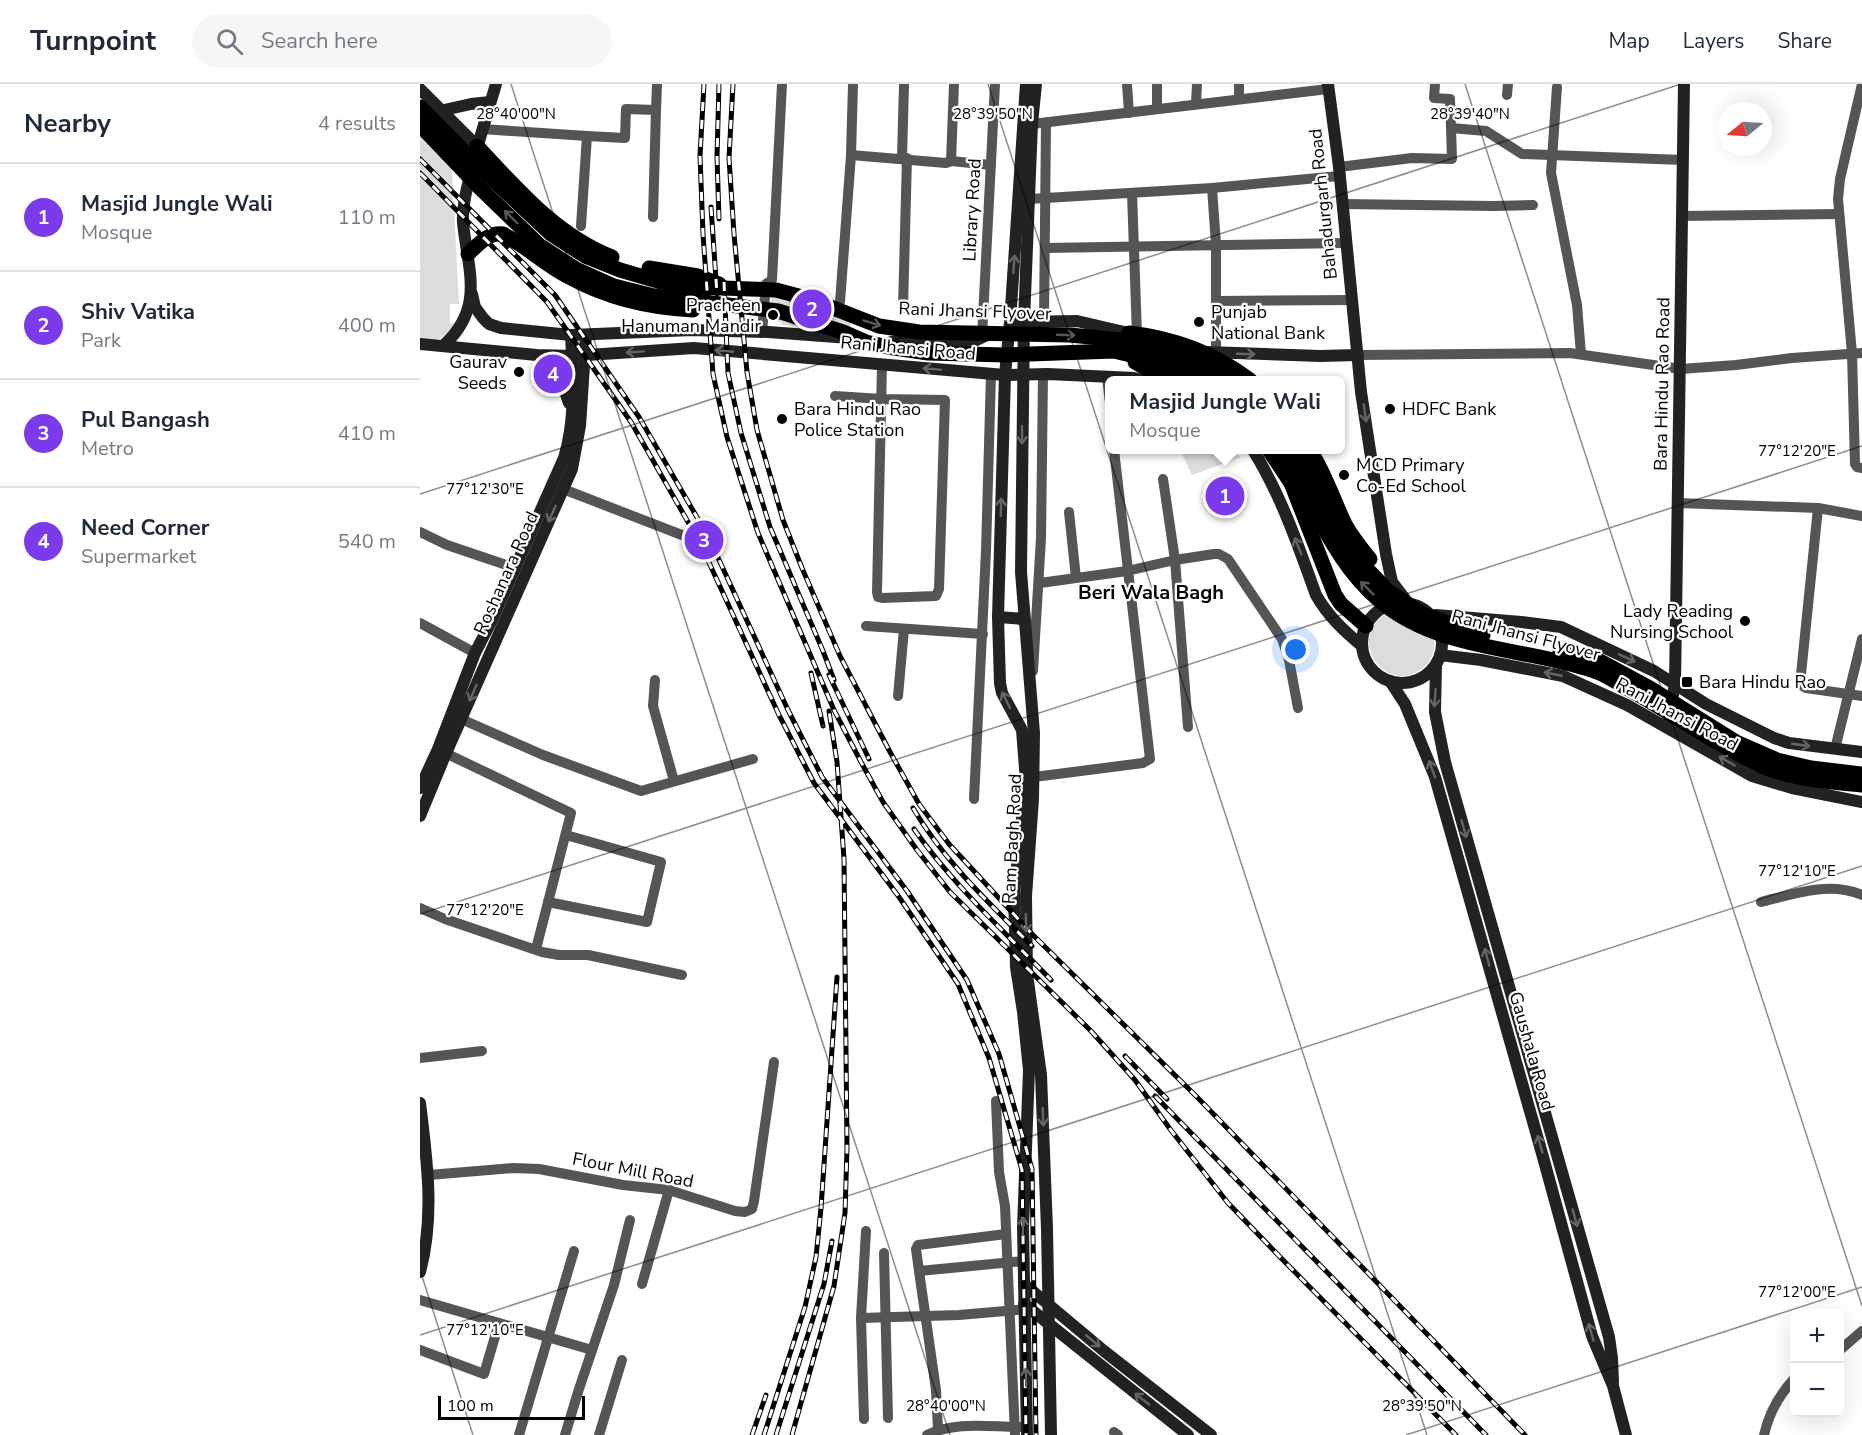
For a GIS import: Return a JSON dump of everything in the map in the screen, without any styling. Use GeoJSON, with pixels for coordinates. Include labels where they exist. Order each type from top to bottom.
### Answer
{"type":"FeatureCollection","features":[{"type":"Feature","properties":{"kind":"main road"},"geometry":{"type":"LineString","coordinates":[[444,345],[459,329],[472,294],[463,220],[465,196],[496,84]]}},
{"type":"Feature","properties":{"kind":"main road","name":"Ram Bagh Road"},"geometry":{"type":"LineString","coordinates":[[1026,84],[1005,375],[998,617],[1002,693],[1028,732],[1034,777],[1026,896],[1027,974],[1041,1075],[1051,1435]]}},
{"type":"Feature","properties":{"kind":"main road","name":"Ram Bagh Road"},"geometry":{"type":"LineString","coordinates":[[1021,1431],[1023,1227],[1029,1070],[1016,967],[1014,894],[1026,781],[1031,704],[1021,572],[1024,321],[1032,124],[1036,84]]}},
{"type":"Feature","properties":{"kind":"main road","name":"Bara Hindu Rao Road"},"geometry":{"type":"LineString","coordinates":[[1667,727],[1675,684],[1684,84]]}},
{"type":"Feature","properties":{"kind":"main road","name":"Bahadurgarh Road"},"geometry":{"type":"LineString","coordinates":[[1328,86],[1358,355]]}},
{"type":"Feature","properties":{"kind":"main road"},"geometry":{"type":"LineString","coordinates":[[420,89],[543,213],[597,251],[663,272],[698,276],[730,288]]}},
{"type":"Feature","properties":{"kind":"main road"},"geometry":{"type":"LineString","coordinates":[[420,116],[490,102]]}},
{"type":"Feature","properties":{"kind":"main road","name":"Rani Jhansi Flyover"},"geometry":{"type":"LineString","coordinates":[[420,107],[551,234],[585,256],[620,270],[661,282],[696,287],[776,290],[810,299],[879,326],[919,332],[1070,334],[1131,341],[1197,361],[1222,376]]}},
{"type":"Feature","properties":{"kind":"main road"},"geometry":{"type":"LineString","coordinates":[[420,125],[539,245],[576,269],[614,286],[654,296],[778,311],[866,342],[888,347],[928,353],[1005,355],[1114,351],[1193,372],[1199,376]]}},
{"type":"Feature","properties":{"kind":"main road"},"geometry":{"type":"LineString","coordinates":[[468,254],[490,235],[500,233],[512,238],[569,278],[618,297],[648,306],[698,310],[723,305]]}},
{"type":"Feature","properties":{"kind":"main road","name":"Rani Jhansi Road"},"geometry":{"type":"LineString","coordinates":[[472,294],[477,311],[489,324],[501,328],[572,335],[692,330],[758,331],[899,342],[972,342],[1010,322],[1077,321],[1212,353],[1358,355]]}},
{"type":"Feature","properties":{"kind":"main road"},"geometry":{"type":"LineString","coordinates":[[1103,338],[1126,333],[1150,335],[1174,341],[1211,356],[1242,376]]}},
{"type":"Feature","properties":{"kind":"main road","name":"Roshanara Road"},"geometry":{"type":"LineString","coordinates":[[420,816],[475,653],[564,459],[569,438],[571,407],[572,335]]}},
{"type":"Feature","properties":{"kind":"main road","name":"Roshanara Road"},"geometry":{"type":"LineString","coordinates":[[420,788],[461,718],[572,469],[576,452],[586,335]]}},
{"type":"Feature","properties":{"kind":"main road","name":"Rani Jhansi Road"},"geometry":{"type":"LineString","coordinates":[[420,345],[572,356],[694,348],[1005,375],[1105,377]]}},
{"type":"Feature","properties":{"kind":"main road"},"geometry":{"type":"LineString","coordinates":[[1114,351],[1147,369],[1166,376]]}},
{"type":"Feature","properties":{"kind":"main road"},"geometry":{"type":"LineString","coordinates":[[1186,376],[1212,353]]}},
{"type":"Feature","properties":{"kind":"main road"},"geometry":{"type":"LineString","coordinates":[[537,355],[556,365],[571,407]]}},
{"type":"Feature","properties":{"kind":"main road"},"geometry":{"type":"LineString","coordinates":[[1358,355],[1361,392],[1392,582]]}},
{"type":"Feature","properties":{"kind":"main road"},"geometry":{"type":"LineString","coordinates":[[1255,454],[1278,496],[1316,595],[1324,610],[1337,625],[1362,646]]}},
{"type":"Feature","properties":{"kind":"main road"},"geometry":{"type":"LineString","coordinates":[[1272,454],[1292,483],[1335,595],[1341,604],[1366,626]]}},
{"type":"Feature","properties":{"kind":"main road","name":"Rani Jhansi Flyover"},"geometry":{"type":"LineString","coordinates":[[1285,454],[1295,468],[1339,555],[1358,579],[1381,602],[1418,625],[1471,643],[1596,671],[1732,751],[1772,770],[1809,779],[1862,785]]}},
{"type":"Feature","properties":{"kind":"main road","name":"Rani Jhansi Flyover"},"geometry":{"type":"LineString","coordinates":[[1299,454],[1348,549],[1388,591],[1423,614],[1474,633],[1600,661],[1650,688],[1738,743],[1777,760],[1811,768],[1862,774]]}},
{"type":"Feature","properties":{"kind":"main road"},"geometry":{"type":"LineString","coordinates":[[1312,454],[1352,536],[1409,604]]}},
{"type":"Feature","properties":{"kind":"main road"},"geometry":{"type":"LineString","coordinates":[[1438,660],[1431,671],[1421,679],[1408,683],[1390,681],[1372,670],[1365,658],[1362,646],[1363,632],[1369,620],[1378,611],[1390,605],[1403,603],[1416,605],[1429,614],[1436,622],[1441,634],[1442,647],[1438,660],[1435,712],[1438,732],[1609,1337],[1613,1386]]}},
{"type":"Feature","properties":{"kind":"main road","name":"Rani Jhansi Road"},"geometry":{"type":"LineString","coordinates":[[1429,614],[1561,627],[1654,671],[1706,704],[1774,738],[1789,743],[1862,752]]}},
{"type":"Feature","properties":{"kind":"main road"},"geometry":{"type":"LineString","coordinates":[[998,617],[1024,619]]}},
{"type":"Feature","properties":{"kind":"main road","name":"Rani Jhansi Road"},"geometry":{"type":"LineString","coordinates":[[1438,660],[1481,660],[1563,676],[1627,705],[1752,776],[1792,788],[1862,802]]}},
{"type":"Feature","properties":{"kind":"main road","name":"Gaushala Road"},"geometry":{"type":"LineString","coordinates":[[1390,681],[1405,704],[1435,777],[1592,1336],[1613,1386],[1626,1435]]}},
{"type":"Feature","properties":{"kind":"main road"},"geometry":{"type":"LineString","coordinates":[[420,1102],[429,1175],[429,1212],[420,1272]]}},
{"type":"Feature","properties":{"kind":"main road"},"geometry":{"type":"LineString","coordinates":[[1024,1284],[1211,1435]]}},
{"type":"Feature","properties":{"kind":"main road"},"geometry":{"type":"LineString","coordinates":[[1024,1307],[1188,1435]]}},
{"type":"Feature","properties":{"kind":"street"},"geometry":{"type":"LineString","coordinates":[[652,217],[657,84]]}},
{"type":"Feature","properties":{"kind":"street"},"geometry":{"type":"LineString","coordinates":[[758,331],[766,284],[772,280],[782,84]]}},
{"type":"Feature","properties":{"kind":"street"},"geometry":{"type":"LineString","coordinates":[[840,302],[853,84]]}},
{"type":"Feature","properties":{"kind":"street"},"geometry":{"type":"LineString","coordinates":[[903,308],[904,84]]}},
{"type":"Feature","properties":{"kind":"street"},"geometry":{"type":"LineString","coordinates":[[951,161],[954,84]]}},
{"type":"Feature","properties":{"kind":"street","name":"Library Road"},"geometry":{"type":"LineString","coordinates":[[982,337],[995,84]]}},
{"type":"Feature","properties":{"kind":"street"},"geometry":{"type":"LineString","coordinates":[[1127,84],[1129,113]]}},
{"type":"Feature","properties":{"kind":"street"},"geometry":{"type":"LineString","coordinates":[[1157,84],[1157,109]]}},
{"type":"Feature","properties":{"kind":"street"},"geometry":{"type":"LineString","coordinates":[[1196,104],[1197,84]]}},
{"type":"Feature","properties":{"kind":"street"},"geometry":{"type":"LineString","coordinates":[[1239,84],[1239,99]]}},
{"type":"Feature","properties":{"kind":"street"},"geometry":{"type":"LineString","coordinates":[[1029,199],[1212,188],[1339,172],[1412,158],[1452,159],[1450,99],[1434,98],[1435,84]]}},
{"type":"Feature","properties":{"kind":"street"},"geometry":{"type":"LineString","coordinates":[[1862,84],[1840,179],[1839,214],[1857,353],[1854,464],[1862,468]]}},
{"type":"Feature","properties":{"kind":"street"},"geometry":{"type":"LineString","coordinates":[[1032,124],[1239,99],[1280,89],[1328,86]]}},
{"type":"Feature","properties":{"kind":"street"},"geometry":{"type":"LineString","coordinates":[[1557,87],[1551,155],[1553,188],[1577,305],[1581,354]]}},
{"type":"Feature","properties":{"kind":"street"},"geometry":{"type":"LineString","coordinates":[[482,129],[625,138],[626,109],[656,110]]}},
{"type":"Feature","properties":{"kind":"street"},"geometry":{"type":"LineString","coordinates":[[1044,321],[1046,123]]}},
{"type":"Feature","properties":{"kind":"street"},"geometry":{"type":"LineString","coordinates":[[1451,128],[1486,131],[1522,154],[1683,160]]}},
{"type":"Feature","properties":{"kind":"street"},"geometry":{"type":"LineString","coordinates":[[581,226],[587,136]]}},
{"type":"Feature","properties":{"kind":"street"},"geometry":{"type":"LineString","coordinates":[[850,155],[991,165]]}},
{"type":"Feature","properties":{"kind":"street"},"geometry":{"type":"LineString","coordinates":[[1212,188],[1217,301],[1212,353]]}},
{"type":"Feature","properties":{"kind":"street"},"geometry":{"type":"LineString","coordinates":[[1132,193],[1137,335]]}},
{"type":"Feature","properties":{"kind":"street"},"geometry":{"type":"LineString","coordinates":[[1342,204],[1533,205]]}},
{"type":"Feature","properties":{"kind":"street"},"geometry":{"type":"LineString","coordinates":[[1682,216],[1839,214]]}},
{"type":"Feature","properties":{"kind":"street"},"geometry":{"type":"LineString","coordinates":[[1045,248],[1346,243]]}},
{"type":"Feature","properties":{"kind":"street"},"geometry":{"type":"LineString","coordinates":[[1217,301],[1352,300]]}},
{"type":"Feature","properties":{"kind":"street"},"geometry":{"type":"LineString","coordinates":[[1358,355],[1570,352],[1681,369],[1857,353]]}},
{"type":"Feature","properties":{"kind":"street"},"geometry":{"type":"LineString","coordinates":[[835,396],[882,399],[945,400],[939,589],[936,596],[878,597],[877,592],[882,399],[882,364]]}},
{"type":"Feature","properties":{"kind":"street"},"geometry":{"type":"LineString","coordinates":[[974,799],[987,551],[991,374]]}},
{"type":"Feature","properties":{"kind":"street"},"geometry":{"type":"LineString","coordinates":[[1031,704],[1040,583],[1043,375]]}},
{"type":"Feature","properties":{"kind":"street"},"geometry":{"type":"LineString","coordinates":[[1034,777],[1143,763],[1150,759],[1114,454]]}},
{"type":"Feature","properties":{"kind":"street"},"geometry":{"type":"LineString","coordinates":[[1163,479],[1174,560],[1188,727]]}},
{"type":"Feature","properties":{"kind":"street"},"geometry":{"type":"LineString","coordinates":[[563,489],[687,537]]}},
{"type":"Feature","properties":{"kind":"street"},"geometry":{"type":"LineString","coordinates":[[1678,503],[1818,508],[1862,516]]}},
{"type":"Feature","properties":{"kind":"street"},"geometry":{"type":"LineString","coordinates":[[1818,508],[1800,684],[1806,688],[1862,696]]}},
{"type":"Feature","properties":{"kind":"street"},"geometry":{"type":"LineString","coordinates":[[1069,512],[1076,578]]}},
{"type":"Feature","properties":{"kind":"street"},"geometry":{"type":"LineString","coordinates":[[420,532],[447,545],[514,568]]}},
{"type":"Feature","properties":{"kind":"street"},"geometry":{"type":"LineString","coordinates":[[1040,583],[1127,571],[1214,554],[1224,556],[1282,639],[1289,660],[1298,708]]}},
{"type":"Feature","properties":{"kind":"street"},"geometry":{"type":"LineString","coordinates":[[420,623],[475,653]]}},
{"type":"Feature","properties":{"kind":"street"},"geometry":{"type":"LineString","coordinates":[[866,626],[982,634]]}},
{"type":"Feature","properties":{"kind":"street"},"geometry":{"type":"LineString","coordinates":[[898,696],[904,629]]}},
{"type":"Feature","properties":{"kind":"street"},"geometry":{"type":"LineString","coordinates":[[1835,749],[1862,639]]}},
{"type":"Feature","properties":{"kind":"street"},"geometry":{"type":"LineString","coordinates":[[655,680],[653,706],[674,781]]}},
{"type":"Feature","properties":{"kind":"street"},"geometry":{"type":"LineString","coordinates":[[461,718],[543,755],[641,791],[753,759]]}},
{"type":"Feature","properties":{"kind":"street"},"geometry":{"type":"LineString","coordinates":[[442,751],[571,813],[536,950]]}},
{"type":"Feature","properties":{"kind":"street"},"geometry":{"type":"LineString","coordinates":[[548,903],[647,922],[661,862],[566,835]]}},
{"type":"Feature","properties":{"kind":"street"},"geometry":{"type":"LineString","coordinates":[[1761,902],[1818,889],[1843,890],[1862,895]]}},
{"type":"Feature","properties":{"kind":"street"},"geometry":{"type":"LineString","coordinates":[[420,908],[445,919],[536,950],[559,955],[588,955],[682,975]]}},
{"type":"Feature","properties":{"kind":"street"},"geometry":{"type":"LineString","coordinates":[[420,1058],[482,1051]]}},
{"type":"Feature","properties":{"kind":"street","name":"Flour Mill Road"},"geometry":{"type":"LineString","coordinates":[[429,1175],[526,1168],[669,1191],[745,1212],[752,1209],[774,1062]]}},
{"type":"Feature","properties":{"kind":"street"},"geometry":{"type":"LineString","coordinates":[[927,1435],[938,1429],[952,1426],[1021,1431],[1010,1311],[1004,1195],[999,1172],[996,1101]]}},
{"type":"Feature","properties":{"kind":"street"},"geometry":{"type":"LineString","coordinates":[[642,1284],[669,1191]]}},
{"type":"Feature","properties":{"kind":"street"},"geometry":{"type":"LineString","coordinates":[[565,1435],[615,1281],[630,1220]]}},
{"type":"Feature","properties":{"kind":"street"},"geometry":{"type":"LineString","coordinates":[[864,1419],[861,1318],[866,1231]]}},
{"type":"Feature","properties":{"kind":"street"},"geometry":{"type":"LineString","coordinates":[[938,1429],[936,1390],[916,1249],[918,1245],[1006,1234]]}},
{"type":"Feature","properties":{"kind":"street"},"geometry":{"type":"LineString","coordinates":[[519,1435],[574,1251]]}},
{"type":"Feature","properties":{"kind":"street"},"geometry":{"type":"LineString","coordinates":[[884,1253],[888,1418]]}},
{"type":"Feature","properties":{"kind":"street"},"geometry":{"type":"LineString","coordinates":[[919,1271],[1024,1261]]}},
{"type":"Feature","properties":{"kind":"street"},"geometry":{"type":"LineString","coordinates":[[420,1300],[592,1350]]}},
{"type":"Feature","properties":{"kind":"street"},"geometry":{"type":"LineString","coordinates":[[861,1318],[1010,1311],[1024,1307]]}},
{"type":"Feature","properties":{"kind":"street"},"geometry":{"type":"LineString","coordinates":[[420,1350],[484,1374],[499,1323]]}},
{"type":"Feature","properties":{"kind":"street"},"geometry":{"type":"LineString","coordinates":[[1844,1346],[1862,1331]]}},
{"type":"Feature","properties":{"kind":"street"},"geometry":{"type":"LineString","coordinates":[[599,1435],[622,1360]]}},
{"type":"Feature","properties":{"kind":"street"},"geometry":{"type":"LineString","coordinates":[[1764,1435],[1775,1404],[1790,1383]]}},
{"type":"Feature","properties":{"kind":"shaded area"},"geometry":{"type":"Polygon","coordinates":[[[420,122],[451,151],[459,304],[450,304],[450,323],[458,323],[453,328],[438,339],[420,342],[420,122]]]}},
{"type":"Feature","properties":{"kind":"shaded area"},"geometry":{"type":"Polygon","coordinates":[[[773,283],[852,312],[850,331],[781,325],[781,322],[778,322],[779,306],[771,305],[773,283]]]}},
{"type":"Feature","properties":{"kind":"shaded area"},"geometry":{"type":"Polygon","coordinates":[[[1182,454],[1235,454],[1241,457],[1192,475],[1182,454]]]}},
{"type":"Feature","properties":{"kind":"shaded area"},"geometry":{"type":"Polygon","coordinates":[[[1389,612],[1434,634],[1435,644],[1429,661],[1423,668],[1409,675],[1395,675],[1383,670],[1374,660],[1370,648],[1370,635],[1376,622],[1389,612]]]}},
{"type":"Feature","properties":{"kind":"railway"},"geometry":{"type":"LineString","coordinates":[[704,84],[700,156],[703,234],[713,374],[727,437],[758,533],[834,710],[883,802],[950,892],[1091,1031],[1135,1080],[1228,1203],[1456,1435]]}},
{"type":"Feature","properties":{"kind":"railway"},"geometry":{"type":"LineString","coordinates":[[719,84],[717,157],[719,219]]}},
{"type":"Feature","properties":{"kind":"railway"},"geometry":{"type":"LineString","coordinates":[[733,84],[729,158],[734,234],[747,372],[757,430],[783,520],[840,656],[919,804],[949,844],[1033,935],[1197,1097],[1525,1435]]}},
{"type":"Feature","properties":{"kind":"railway"},"geometry":{"type":"LineString","coordinates":[[420,159],[555,295],[639,417],[709,538],[788,710],[822,777],[907,891],[967,980],[999,1054],[1032,1169],[1036,1435]]}},
{"type":"Feature","properties":{"kind":"railway"},"geometry":{"type":"LineString","coordinates":[[420,173],[547,302],[631,422],[700,543],[779,715],[814,783],[899,897],[958,984],[989,1058],[1022,1170],[1026,1435]]}},
{"type":"Feature","properties":{"kind":"railway"},"geometry":{"type":"LineString","coordinates":[[711,207],[717,294]]}},
{"type":"Feature","properties":{"kind":"railway"},"geometry":{"type":"LineString","coordinates":[[724,282],[728,373],[741,433],[770,527],[834,680]]}},
{"type":"Feature","properties":{"kind":"railway"},"geometry":{"type":"LineString","coordinates":[[811,673],[823,726]]}},
{"type":"Feature","properties":{"kind":"railway"},"geometry":{"type":"LineString","coordinates":[[829,675],[869,759]]}},
{"type":"Feature","properties":{"kind":"railway"},"geometry":{"type":"LineString","coordinates":[[792,1435],[834,1286],[845,1213],[847,1148],[844,859],[837,762],[829,711]]}},
{"type":"Feature","properties":{"kind":"railway"},"geometry":{"type":"LineString","coordinates":[[913,808],[953,864],[1032,946]]}},
{"type":"Feature","properties":{"kind":"railway"},"geometry":{"type":"LineString","coordinates":[[914,829],[962,888],[1051,980]]}},
{"type":"Feature","properties":{"kind":"railway"},"geometry":{"type":"LineString","coordinates":[[764,1435],[805,1307],[816,1257],[837,977]]}},
{"type":"Feature","properties":{"kind":"railway"},"geometry":{"type":"LineString","coordinates":[[1125,1056],[1167,1099]]}},
{"type":"Feature","properties":{"kind":"railway"},"geometry":{"type":"LineString","coordinates":[[1155,1096],[1486,1435]]}},
{"type":"Feature","properties":{"kind":"railway"},"geometry":{"type":"LineString","coordinates":[[776,1435],[824,1284],[832,1241]]}},
{"type":"Feature","properties":{"kind":"railway"},"geometry":{"type":"LineString","coordinates":[[752,1435],[766,1395]]}},
{"type":"Feature","properties":{"kind":"place","name":"Shiv Vatika"},"geometry":{"type":"Point","coordinates":[812,309]}},
{"type":"Feature","properties":{"kind":"place","name":"Pracheen Hanuman Mandir"},"geometry":{"type":"Point","coordinates":[773,315]}},
{"type":"Feature","properties":{"kind":"place","name":"Punjab National Bank"},"geometry":{"type":"Point","coordinates":[1199,322]}},
{"type":"Feature","properties":{"kind":"place","name":"Gaurav Seeds"},"geometry":{"type":"Point","coordinates":[519,372]}},
{"type":"Feature","properties":{"kind":"place","name":"Need Corner"},"geometry":{"type":"Point","coordinates":[553,374]}},
{"type":"Feature","properties":{"kind":"place","name":"HDFC Bank"},"geometry":{"type":"Point","coordinates":[1390,409]}},
{"type":"Feature","properties":{"kind":"place","name":"Bara Hindu Rao Police Station"},"geometry":{"type":"Point","coordinates":[782,419]}},
{"type":"Feature","properties":{"kind":"place","name":"MCD Primary Co-Ed School"},"geometry":{"type":"Point","coordinates":[1344,475]}},
{"type":"Feature","properties":{"kind":"place","name":"Masjid Jungle Wali"},"geometry":{"type":"Point","coordinates":[1225,496]}},
{"type":"Feature","properties":{"kind":"place","name":"Pul Bangash"},"geometry":{"type":"Point","coordinates":[704,540]}},
{"type":"Feature","properties":{"kind":"place","name":"Lady Reading Nursing School"},"geometry":{"type":"Point","coordinates":[1745,621]}},
{"type":"Feature","properties":{"kind":"place","name":"Bara Hindu Rao"},"geometry":{"type":"Point","coordinates":[1687,682]}},
{"type":"Feature","properties":{"kind":"district","name":"Beri Wala Bagh"},"geometry":{"type":"Point","coordinates":[1151,592]}}]}
